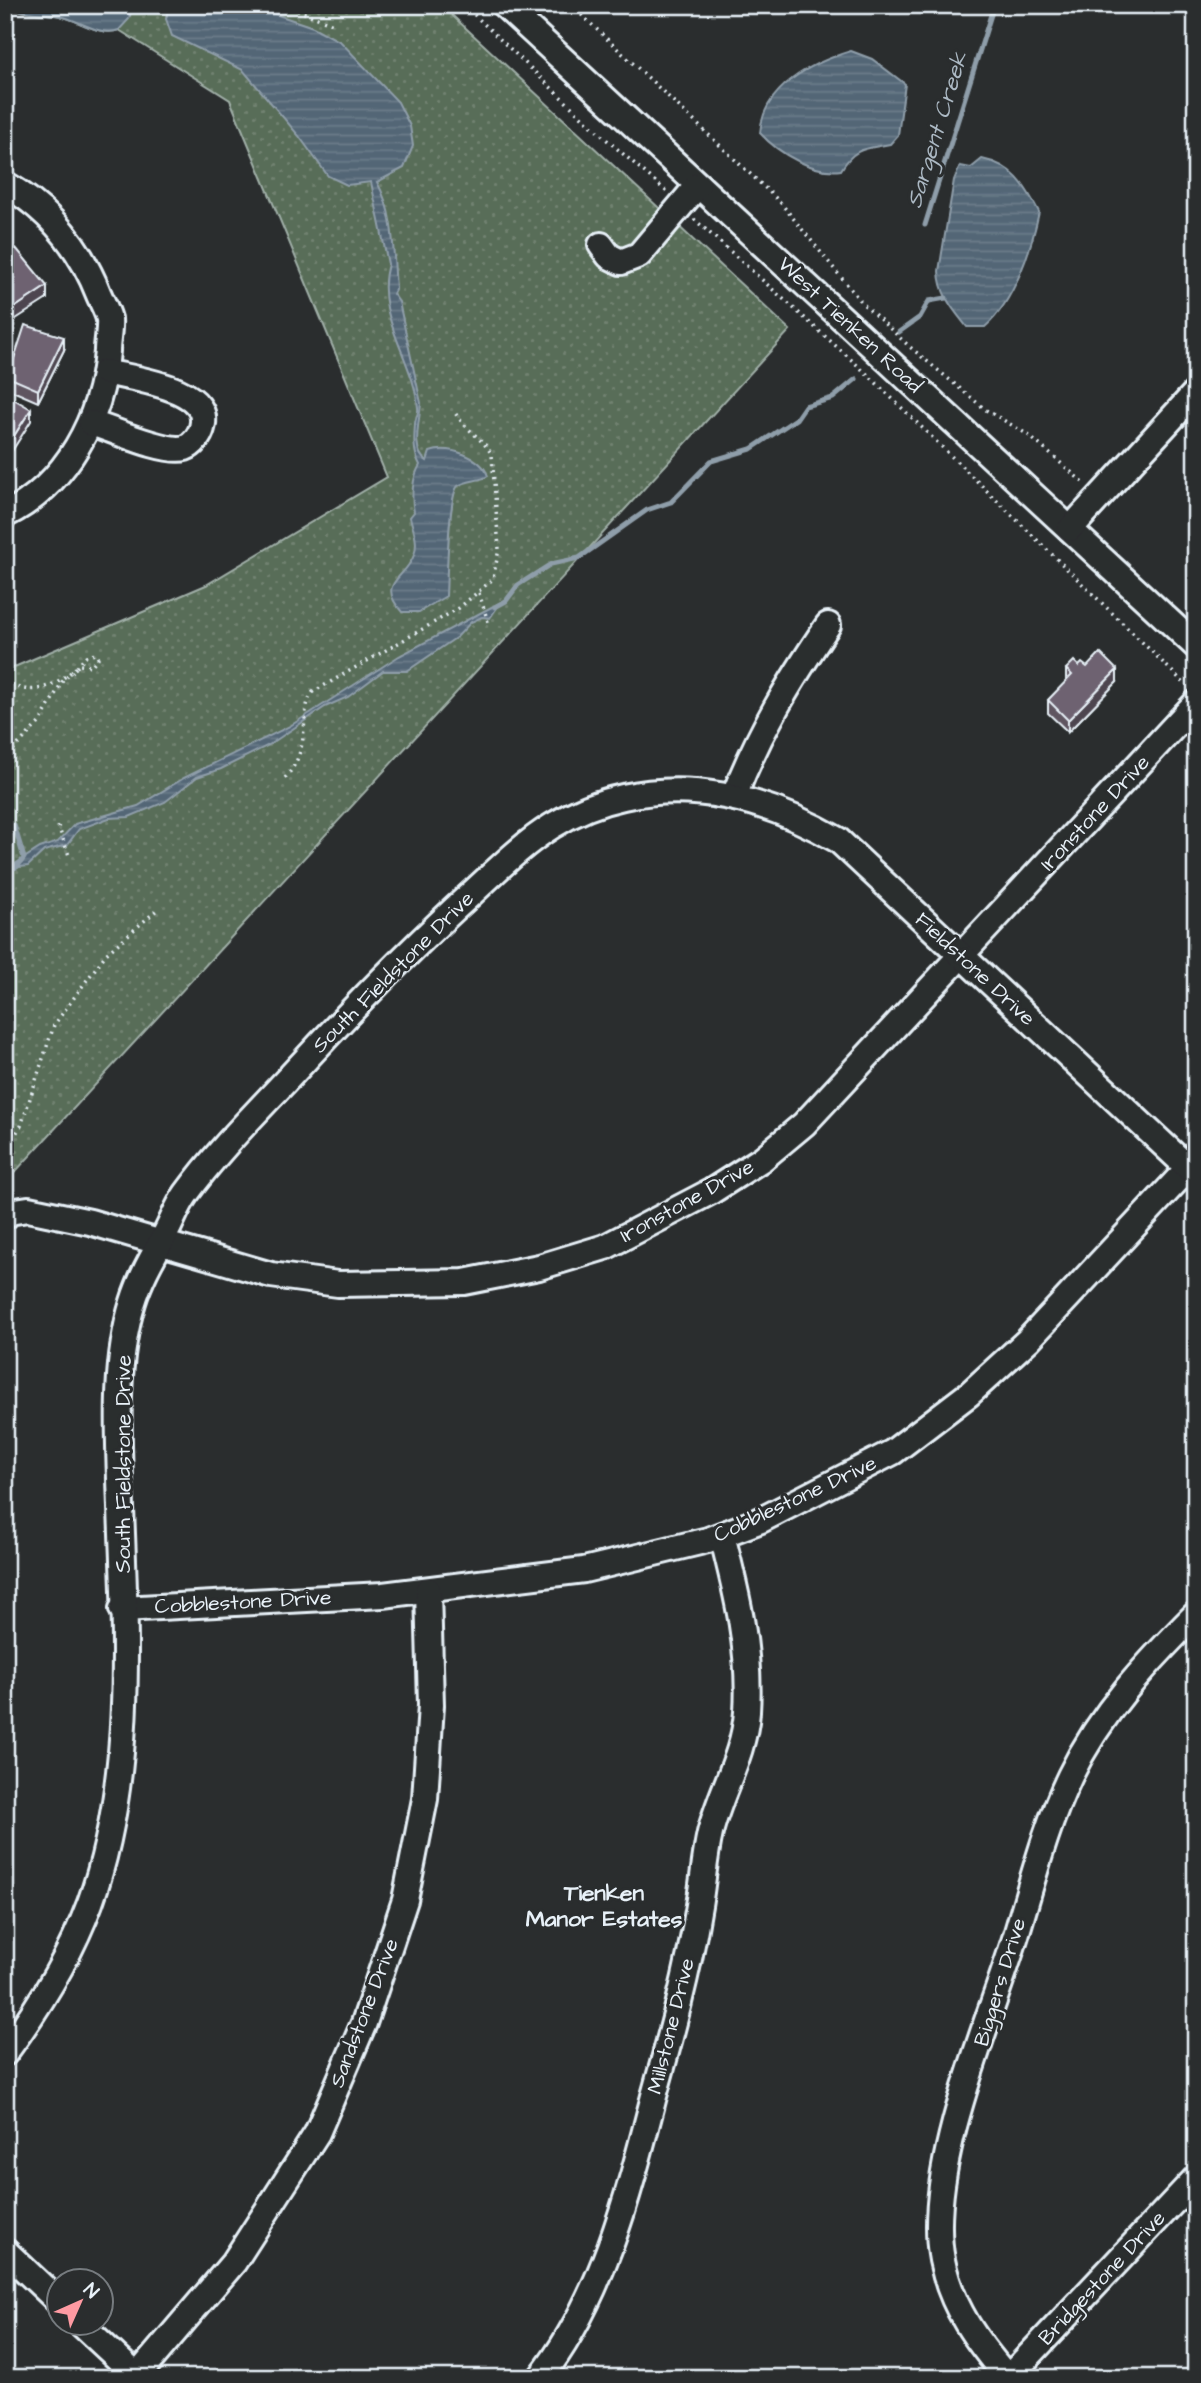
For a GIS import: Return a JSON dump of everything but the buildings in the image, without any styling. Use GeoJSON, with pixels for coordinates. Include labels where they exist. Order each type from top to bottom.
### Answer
{"type":"FeatureCollection","features":[{"type":"Feature","properties":{"kind":"street","name":"West Tienken Road"},"geometry":{"type":"LineString","coordinates":[[504,5],[1196,646]]}},
{"type":"Feature","properties":{"kind":"street"},"geometry":{"type":"LineString","coordinates":[[5,184],[26,196],[71,239],[92,277],[109,319],[105,372],[91,423],[77,450],[54,477],[23,506],[5,515]]}},
{"type":"Feature","properties":{"kind":"street"},"geometry":{"type":"LineString","coordinates":[[601,245],[609,256],[621,262],[639,255],[698,185]]}},
{"type":"Feature","properties":{"kind":"street"},"geometry":{"type":"LineString","coordinates":[[91,423],[168,448],[185,448],[199,437],[203,424],[201,411],[192,397],[178,390],[105,372]]}},
{"type":"Feature","properties":{"kind":"street"},"geometry":{"type":"LineString","coordinates":[[1070,529],[1196,392]]}},
{"type":"Feature","properties":{"kind":"street"},"geometry":{"type":"LineString","coordinates":[[734,796],[752,750],[779,698],[828,625]]}},
{"type":"Feature","properties":{"kind":"street","name":"Ironstone Drive"},"geometry":{"type":"LineString","coordinates":[[5,1217],[9,1212],[28,1209],[271,1275],[338,1284],[464,1282],[539,1266],[605,1247],[712,1191],[762,1159],[804,1124],[1196,703]]}},
{"type":"Feature","properties":{"kind":"street","name":"South Fieldstone Drive"},"geometry":{"type":"LineString","coordinates":[[5,2053],[37,2009],[85,1914],[110,1830],[123,1737],[119,1464],[125,1340],[132,1303],[152,1254],[161,1243],[183,1198],[212,1161],[337,1025],[419,941],[508,860],[552,826],[593,806],[670,789],[734,796]]}},
{"type":"Feature","properties":{"kind":"street","name":"Fieldstone Drive"},"geometry":{"type":"LineString","coordinates":[[734,796],[787,813],[838,840],[1193,1168]]}},
{"type":"Feature","properties":{"kind":"street","name":"Cobblestone Drive"},"geometry":{"type":"LineString","coordinates":[[122,1609],[428,1590],[584,1570],[722,1535],[761,1520],[893,1452],[969,1394],[1028,1340],[1193,1168]]}},
{"type":"Feature","properties":{"kind":"street","name":"Millstone Drive"},"geometry":{"type":"LineString","coordinates":[[540,2378],[579,2319],[595,2285],[635,2168],[679,2003],[699,1910],[711,1830],[741,1750],[747,1713],[747,1658],[741,1611],[722,1535]]}},
{"type":"Feature","properties":{"kind":"street","name":"Sandstone Drive"},"geometry":{"type":"LineString","coordinates":[[138,2377],[234,2262],[317,2133],[364,2023],[405,1900],[425,1799],[431,1705],[428,1590]]}},
{"type":"Feature","properties":{"kind":"street","name":"Biggers Drive"},"geometry":{"type":"LineString","coordinates":[[1008,2378],[980,2346],[963,2320],[948,2288],[941,2257],[939,2215],[953,2128],[1029,1888],[1070,1776],[1113,1702],[1196,1614]]}},
{"type":"Feature","properties":{"kind":"street","name":"Bridgestone Drive"},"geometry":{"type":"LineString","coordinates":[[1008,2378],[1196,2178]]}},
{"type":"Feature","properties":{"kind":"street"},"geometry":{"type":"LineString","coordinates":[[5,2251],[46,2290]]}},
{"type":"Feature","properties":{"kind":"street"},"geometry":{"type":"LineString","coordinates":[[97,2338],[138,2377]]}},
{"type":"Feature","properties":{"kind":"path"},"geometry":{"type":"LineString","coordinates":[[284,5],[333,24]]}},
{"type":"Feature","properties":{"kind":"path"},"geometry":{"type":"LineString","coordinates":[[464,5],[865,372],[1196,693]]}},
{"type":"Feature","properties":{"kind":"path"},"geometry":{"type":"LineString","coordinates":[[571,5],[780,202],[862,303],[986,410],[1027,434],[1099,498]]}},
{"type":"Feature","properties":{"kind":"path"},"geometry":{"type":"LineString","coordinates":[[285,778],[300,756],[306,732],[308,703],[313,692],[459,608],[493,579],[497,570],[496,483],[488,447],[467,431],[454,411]]}},
{"type":"Feature","properties":{"kind":"path"},"geometry":{"type":"LineString","coordinates":[[479,593],[489,625]]}},
{"type":"Feature","properties":{"kind":"path"},"geometry":{"type":"LineString","coordinates":[[5,681],[28,690],[42,688],[60,683],[79,665],[91,666],[98,658],[90,653],[79,665],[62,682],[40,722],[5,758]]}},
{"type":"Feature","properties":{"kind":"path"},"geometry":{"type":"LineString","coordinates":[[58,826],[70,858]]}},
{"type":"Feature","properties":{"kind":"path"},"geometry":{"type":"LineString","coordinates":[[5,1150],[21,1126],[54,1025],[106,954],[158,909]]}},
{"type":"Feature","properties":{"kind":"green space"},"geometry":{"type":"Polygon","coordinates":[[[6,5],[441,5],[790,330],[5,1183],[5,671],[206,585],[387,477],[230,100],[119,30],[97,30],[60,16],[26,12],[6,5]]]}},
{"type":"Feature","properties":{"kind":"water"},"geometry":{"type":"Polygon","coordinates":[[[6,5],[133,6],[129,19],[119,30],[112,32],[97,30],[60,16],[26,12],[6,5]]]}},
{"type":"Feature","properties":{"kind":"water"},"geometry":{"type":"Polygon","coordinates":[[[169,5],[249,5],[313,27],[341,42],[398,102],[410,126],[413,146],[404,168],[377,182],[387,207],[392,234],[396,288],[393,294],[399,302],[421,403],[417,443],[422,457],[427,461],[430,452],[438,450],[464,454],[479,463],[488,476],[458,486],[450,520],[446,596],[419,612],[402,612],[391,594],[395,581],[410,563],[416,545],[410,517],[414,512],[413,488],[420,465],[414,440],[418,410],[410,372],[386,301],[388,264],[371,182],[347,185],[328,176],[299,136],[243,70],[172,36],[166,19],[169,5]]]}},
{"type":"Feature","properties":{"kind":"water"},"geometry":{"type":"Polygon","coordinates":[[[851,51],[872,59],[905,84],[898,135],[890,144],[857,153],[841,170],[819,169],[786,155],[760,133],[770,102],[792,79],[805,70],[851,51]]]}},
{"type":"Feature","properties":{"kind":"water"},"geometry":{"type":"Polygon","coordinates":[[[982,159],[1010,171],[1029,193],[1039,212],[1026,258],[1005,304],[985,327],[967,327],[945,295],[939,271],[954,180],[960,166],[971,168],[982,159]]]}},
{"type":"Feature","properties":{"kind":"water"},"geometry":{"type":"Polygon","coordinates":[[[501,602],[490,618],[482,617],[471,622],[457,637],[407,671],[383,671],[348,697],[325,707],[269,745],[221,769],[197,777],[165,802],[129,817],[109,818],[79,829],[67,845],[44,851],[28,866],[20,867],[15,864],[40,848],[58,842],[75,824],[138,806],[184,778],[290,726],[399,656],[501,602]]]}},
{"type":"Feature","properties":{"kind":"waterway","name":"Sargent Creek"},"geometry":{"type":"LineString","coordinates":[[925,225],[994,5]]}},
{"type":"Feature","properties":{"kind":"waterway"},"geometry":{"type":"LineString","coordinates":[[899,332],[920,317],[929,301],[946,298]]}},
{"type":"Feature","properties":{"kind":"waterway"},"geometry":{"type":"LineString","coordinates":[[495,607],[506,601],[518,585],[551,564],[579,558],[647,510],[671,502],[711,461],[751,449],[796,419],[805,406],[833,398],[856,379]]}},
{"type":"Feature","properties":{"kind":"waterway"},"geometry":{"type":"LineString","coordinates":[[5,869],[17,867],[24,858],[14,825]]}},
{"type":"Feature","properties":{"kind":"district","name":"Tienken Manor Estates"},"geometry":{"type":"Point","coordinates":[604,1906]}}]}
